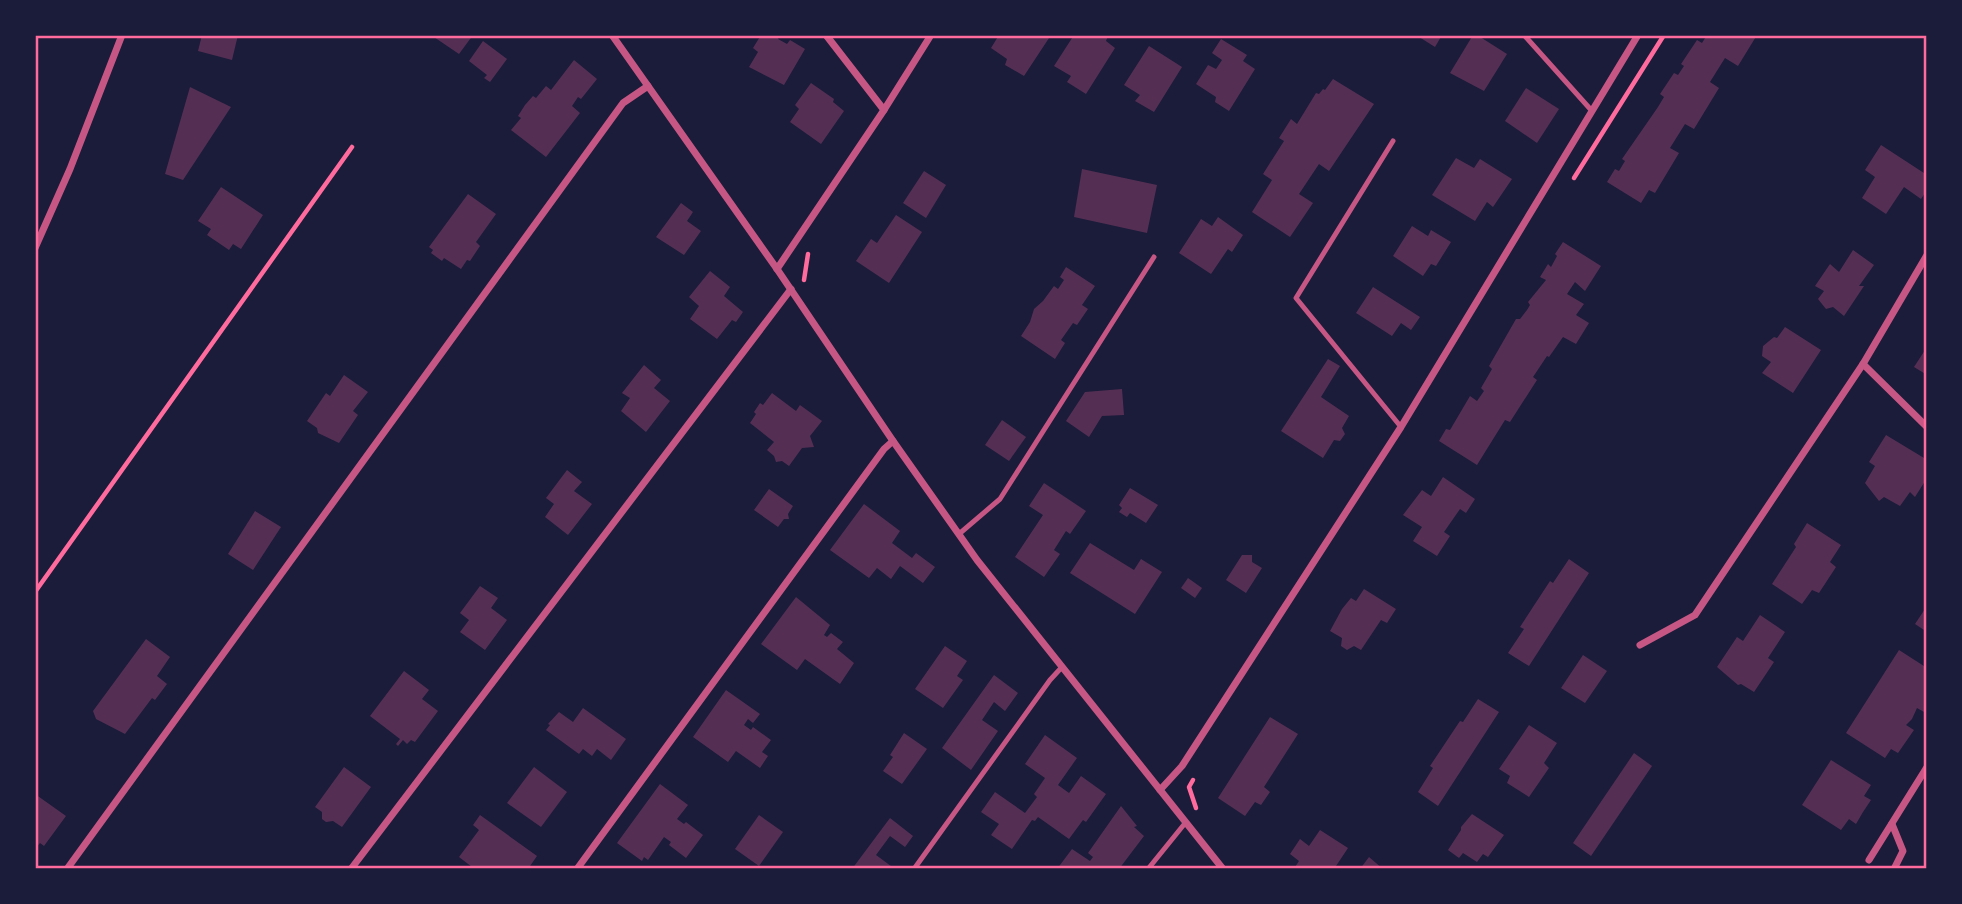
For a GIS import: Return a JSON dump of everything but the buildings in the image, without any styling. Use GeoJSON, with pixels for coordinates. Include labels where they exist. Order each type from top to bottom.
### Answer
{"type":"FeatureCollection","features":[{"type":"Feature","properties":{"kind":"street"},"geometry":{"type":"LineString","coordinates":[[35,248],[71,169],[122,35]]}},
{"type":"Feature","properties":{"kind":"street"},"geometry":{"type":"LineString","coordinates":[[612,35],[791,289],[958,534],[1223,869]]}},
{"type":"Feature","properties":{"kind":"street"},"geometry":{"type":"LineString","coordinates":[[827,35],[884,110]]}},
{"type":"Feature","properties":{"kind":"street"},"geometry":{"type":"LineString","coordinates":[[777,269],[931,35]]}},
{"type":"Feature","properties":{"kind":"street"},"geometry":{"type":"LineString","coordinates":[[1160,790],[1182,766],[1401,427],[1638,35]]}},
{"type":"Feature","properties":{"kind":"street"},"geometry":{"type":"LineString","coordinates":[[67,869],[623,103],[648,86]]}},
{"type":"Feature","properties":{"kind":"street"},"geometry":{"type":"LineString","coordinates":[[1640,645],[1695,615],[1863,364],[1927,255]]}},
{"type":"Feature","properties":{"kind":"street"},"geometry":{"type":"LineString","coordinates":[[351,869],[791,289]]}},
{"type":"Feature","properties":{"kind":"street"},"geometry":{"type":"LineString","coordinates":[[1863,364],[1927,427]]}},
{"type":"Feature","properties":{"kind":"street"},"geometry":{"type":"LineString","coordinates":[[577,869],[884,449],[893,441]]}},
{"type":"Feature","properties":{"kind":"street"},"geometry":{"type":"LineString","coordinates":[[1869,860],[1927,767]]}},
{"type":"Feature","properties":{"kind":"street"},"geometry":{"type":"LineString","coordinates":[[1892,824],[1903,851],[1894,869]]}},
{"type":"Feature","properties":{"kind":"lane"},"geometry":{"type":"LineString","coordinates":[[1524,35],[1592,111]]}},
{"type":"Feature","properties":{"kind":"lane"},"geometry":{"type":"LineString","coordinates":[[1393,141],[1296,298],[1401,427]]}},
{"type":"Feature","properties":{"kind":"lane"},"geometry":{"type":"LineString","coordinates":[[958,534],[1000,499],[1154,257]]}},
{"type":"Feature","properties":{"kind":"lane"},"geometry":{"type":"LineString","coordinates":[[914,869],[1062,667]]}},
{"type":"Feature","properties":{"kind":"lane"},"geometry":{"type":"LineString","coordinates":[[1148,869],[1186,822]]}},
{"type":"Feature","properties":{"kind":"path"},"geometry":{"type":"LineString","coordinates":[[35,592],[352,146]]}},
{"type":"Feature","properties":{"kind":"path"},"geometry":{"type":"LineString","coordinates":[[803,284],[808,248]]}}]}
